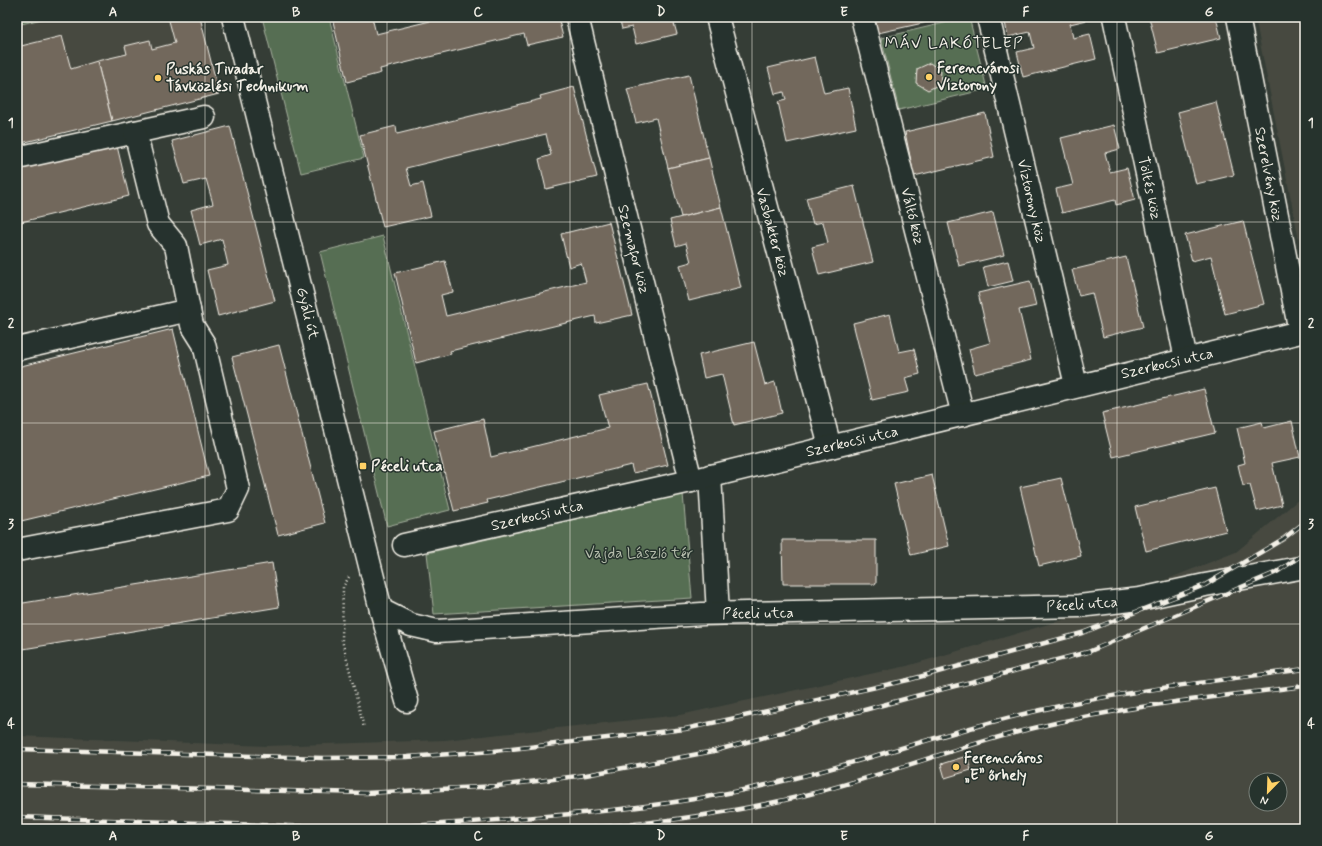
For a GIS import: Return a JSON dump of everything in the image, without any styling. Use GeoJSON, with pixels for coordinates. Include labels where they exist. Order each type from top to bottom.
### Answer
{"type":"FeatureCollection","features":[{"type":"Feature","properties":{"kind":"street","name":"Gyáli út"},"geometry":{"type":"LineString","coordinates":[[233,17],[381,610],[407,701]]}},
{"type":"Feature","properties":{"kind":"street","name":"Szemafor köz"},"geometry":{"type":"LineString","coordinates":[[577,17],[700,479],[718,613]]}},
{"type":"Feature","properties":{"kind":"street","name":"Vasbakter köz"},"geometry":{"type":"LineString","coordinates":[[717,17],[830,447]]}},
{"type":"Feature","properties":{"kind":"street","name":"Váltó köz"},"geometry":{"type":"LineString","coordinates":[[862,17],[963,415]]}},
{"type":"Feature","properties":{"kind":"street","name":"Víztorony köz"},"geometry":{"type":"LineString","coordinates":[[988,17],[1076,385]]}},
{"type":"Feature","properties":{"kind":"street","name":"Töltés köz"},"geometry":{"type":"LineString","coordinates":[[1114,17],[1186,359]]}},
{"type":"Feature","properties":{"kind":"street","name":"Szerelvény köz"},"geometry":{"type":"LineString","coordinates":[[1238,17],[1300,332]]}},
{"type":"Feature","properties":{"kind":"street"},"geometry":{"type":"LineString","coordinates":[[17,158],[204,117]]}},
{"type":"Feature","properties":{"kind":"street"},"geometry":{"type":"LineString","coordinates":[[17,550],[228,510],[238,489],[204,344],[192,325],[176,246],[158,224],[134,132]]}},
{"type":"Feature","properties":{"kind":"street"},"geometry":{"type":"LineString","coordinates":[[17,349],[189,310]]}},
{"type":"Feature","properties":{"kind":"street","name":"Szerkocsi utca"},"geometry":{"type":"LineString","coordinates":[[404,545],[700,479],[963,415],[1076,385],[1300,332]]}},
{"type":"Feature","properties":{"kind":"street","name":"Péceli utca"},"geometry":{"type":"LineString","coordinates":[[381,610],[410,625],[437,631],[718,613],[1079,606],[1140,599],[1205,585],[1305,567]]}},
{"type":"Feature","properties":{"kind":"path"},"geometry":{"type":"LineString","coordinates":[[364,728],[342,640],[343,587],[367,550]]}},
{"type":"Feature","properties":{"kind":"shaded area"},"geometry":{"type":"Polygon","coordinates":[[[17,17],[200,17],[219,94],[17,144],[17,17]]]}},
{"type":"Feature","properties":{"kind":"shaded area"},"geometry":{"type":"Polygon","coordinates":[[[1255,17],[1305,17],[1305,271],[1255,17]]]}},
{"type":"Feature","properties":{"kind":"shaded area"},"geometry":{"type":"Polygon","coordinates":[[[1305,489],[1305,829],[17,829],[17,736],[267,746],[445,740],[680,715],[907,666],[1069,618],[1236,552],[1304,495],[1305,489]]]}},
{"type":"Feature","properties":{"kind":"green space"},"geometry":{"type":"Polygon","coordinates":[[[17,17],[50,17],[17,25],[17,17]]]}},
{"type":"Feature","properties":{"kind":"green space"},"geometry":{"type":"Polygon","coordinates":[[[262,17],[329,17],[364,158],[301,173],[262,17]]]}},
{"type":"Feature","properties":{"kind":"green space"},"geometry":{"type":"Polygon","coordinates":[[[969,17],[987,89],[899,110],[881,38],[969,17]]]}},
{"type":"Feature","properties":{"kind":"green space"},"geometry":{"type":"Polygon","coordinates":[[[383,236],[450,510],[387,526],[320,252],[383,236]]]}},
{"type":"Feature","properties":{"kind":"green space","name":"Vajda László tér"},"geometry":{"type":"Polygon","coordinates":[[[683,494],[692,598],[434,614],[427,553],[683,494]]]}},
{"type":"Feature","properties":{"kind":"building","name":"Puskás Tivadar Távközlési Technikum"},"geometry":{"type":"Polygon","coordinates":[[[168,17],[200,17],[219,94],[112,121],[97,61],[127,54],[125,46],[150,40],[152,49],[175,43],[168,17]]]}},
{"type":"Feature","properties":{"kind":"building"},"geometry":{"type":"Polygon","coordinates":[[[332,17],[372,17],[376,34],[447,17],[558,17],[563,37],[527,45],[524,34],[380,69],[381,73],[347,82],[332,17]]]}},
{"type":"Feature","properties":{"kind":"building"},"geometry":{"type":"Polygon","coordinates":[[[619,17],[680,18],[673,20],[677,34],[636,44],[632,27],[622,29],[619,17]]]}},
{"type":"Feature","properties":{"kind":"building"},"geometry":{"type":"Polygon","coordinates":[[[875,17],[950,17],[878,33],[875,17]]]}},
{"type":"Feature","properties":{"kind":"building"},"geometry":{"type":"Polygon","coordinates":[[[1004,17],[1086,17],[1087,20],[1070,24],[1073,38],[1090,34],[1096,59],[1023,77],[1017,52],[1034,48],[1030,32],[1008,37],[1004,17]]]}},
{"type":"Feature","properties":{"kind":"building"},"geometry":{"type":"Polygon","coordinates":[[[1149,17],[1216,17],[1221,38],[1158,53],[1149,17]]]}},
{"type":"Feature","properties":{"kind":"building"},"geometry":{"type":"Polygon","coordinates":[[[62,36],[71,69],[97,61],[112,121],[17,144],[17,47],[62,36]]]}},
{"type":"Feature","properties":{"kind":"building"},"geometry":{"type":"Polygon","coordinates":[[[815,57],[824,93],[848,88],[856,128],[787,143],[778,102],[786,100],[784,92],[775,94],[768,68],[815,57]]]}},
{"type":"Feature","properties":{"kind":"building","name":"Ferencvárosi Víztorony"},"geometry":{"type":"Polygon","coordinates":[[[930,63],[941,71],[940,84],[928,90],[916,83],[917,69],[930,63]]]}},
{"type":"Feature","properties":{"kind":"building"},"geometry":{"type":"Polygon","coordinates":[[[689,75],[709,158],[668,168],[656,118],[636,123],[627,89],[689,75]]]}},
{"type":"Feature","properties":{"kind":"building"},"geometry":{"type":"Polygon","coordinates":[[[574,87],[597,177],[546,189],[539,159],[551,155],[546,134],[406,168],[411,186],[423,183],[431,216],[383,227],[360,135],[396,126],[397,134],[541,99],[540,96],[574,87]]]}},
{"type":"Feature","properties":{"kind":"building"},"geometry":{"type":"Polygon","coordinates":[[[1216,102],[1234,175],[1196,184],[1178,112],[1216,102]]]}},
{"type":"Feature","properties":{"kind":"building"},"geometry":{"type":"Polygon","coordinates":[[[985,113],[994,157],[914,176],[905,132],[985,113]]]}},
{"type":"Feature","properties":{"kind":"building"},"geometry":{"type":"Polygon","coordinates":[[[1114,125],[1120,149],[1105,153],[1110,172],[1127,168],[1135,200],[1116,205],[1115,200],[1062,213],[1056,189],[1073,185],[1061,138],[1114,125]]]}},
{"type":"Feature","properties":{"kind":"building"},"geometry":{"type":"Polygon","coordinates":[[[230,126],[275,301],[218,316],[207,270],[228,265],[222,239],[200,245],[191,210],[213,204],[206,179],[184,184],[172,141],[230,126]]]}},
{"type":"Feature","properties":{"kind":"building"},"geometry":{"type":"Polygon","coordinates":[[[117,146],[129,196],[17,223],[17,170],[117,146]]]}},
{"type":"Feature","properties":{"kind":"building"},"geometry":{"type":"Polygon","coordinates":[[[709,158],[721,207],[681,217],[668,168],[709,158]]]}},
{"type":"Feature","properties":{"kind":"building"},"geometry":{"type":"Polygon","coordinates":[[[854,186],[873,262],[819,275],[812,247],[828,243],[823,222],[813,224],[806,198],[854,186]]]}},
{"type":"Feature","properties":{"kind":"building"},"geometry":{"type":"Polygon","coordinates":[[[721,207],[741,288],[689,301],[680,265],[691,262],[686,243],[676,246],[670,220],[721,207]]]}},
{"type":"Feature","properties":{"kind":"building"},"geometry":{"type":"Polygon","coordinates":[[[993,212],[1004,255],[959,266],[948,223],[993,212]]]}},
{"type":"Feature","properties":{"kind":"building"},"geometry":{"type":"Polygon","coordinates":[[[1243,221],[1264,304],[1225,314],[1211,256],[1192,261],[1185,235],[1243,221]]]}},
{"type":"Feature","properties":{"kind":"building"},"geometry":{"type":"Polygon","coordinates":[[[609,222],[632,315],[596,323],[595,316],[450,351],[451,354],[416,363],[395,273],[445,261],[453,292],[441,295],[446,316],[586,282],[581,263],[569,267],[561,234],[609,222]]]}},
{"type":"Feature","properties":{"kind":"building"},"geometry":{"type":"Polygon","coordinates":[[[1126,257],[1143,327],[1103,337],[1092,293],[1079,296],[1072,270],[1126,257]]]}},
{"type":"Feature","properties":{"kind":"building"},"geometry":{"type":"Polygon","coordinates":[[[1008,261],[1013,281],[988,287],[983,267],[1008,261]]]}},
{"type":"Feature","properties":{"kind":"building"},"geometry":{"type":"Polygon","coordinates":[[[1030,281],[1036,306],[1019,310],[1031,360],[975,374],[969,349],[990,343],[978,293],[1030,281]]]}},
{"type":"Feature","properties":{"kind":"building"},"geometry":{"type":"Polygon","coordinates":[[[890,314],[899,352],[914,349],[920,374],[905,378],[909,392],[872,400],[853,323],[890,314]]]}},
{"type":"Feature","properties":{"kind":"building"},"geometry":{"type":"Polygon","coordinates":[[[173,329],[209,476],[17,522],[17,367],[173,329]]]}},
{"type":"Feature","properties":{"kind":"building"},"geometry":{"type":"Polygon","coordinates":[[[754,342],[765,385],[775,382],[782,413],[734,425],[722,374],[704,378],[699,355],[754,342]]]}},
{"type":"Feature","properties":{"kind":"building"},"geometry":{"type":"Polygon","coordinates":[[[279,345],[325,523],[278,535],[232,357],[279,345]]]}},
{"type":"Feature","properties":{"kind":"building"},"geometry":{"type":"Polygon","coordinates":[[[648,384],[668,465],[633,473],[631,465],[487,500],[488,503],[454,511],[434,431],[483,419],[491,457],[608,428],[599,395],[648,384]]]}},
{"type":"Feature","properties":{"kind":"building"},"geometry":{"type":"Polygon","coordinates":[[[1204,389],[1215,433],[1113,457],[1102,413],[1204,389]]]}},
{"type":"Feature","properties":{"kind":"building"},"geometry":{"type":"Polygon","coordinates":[[[1292,421],[1300,457],[1272,463],[1282,505],[1257,511],[1250,485],[1243,486],[1238,465],[1245,463],[1237,428],[1262,422],[1264,428],[1292,421]]]}},
{"type":"Feature","properties":{"kind":"building"},"geometry":{"type":"Polygon","coordinates":[[[932,475],[949,546],[911,555],[894,484],[932,475]]]}},
{"type":"Feature","properties":{"kind":"building"},"geometry":{"type":"Polygon","coordinates":[[[1061,478],[1081,556],[1039,566],[1020,487],[1061,478]]]}},
{"type":"Feature","properties":{"kind":"building"},"geometry":{"type":"Polygon","coordinates":[[[1215,488],[1226,531],[1146,551],[1135,507],[1215,488]]]}},
{"type":"Feature","properties":{"kind":"building"},"geometry":{"type":"Polygon","coordinates":[[[782,540],[876,540],[876,584],[783,584],[782,540]]]}},
{"type":"Feature","properties":{"kind":"building"},"geometry":{"type":"Polygon","coordinates":[[[272,563],[279,607],[17,650],[17,604],[272,563]]]}},
{"type":"Feature","properties":{"kind":"building","name":"Ferencváros „E” őrhely"},"geometry":{"type":"Polygon","coordinates":[[[967,756],[971,770],[945,778],[941,764],[967,756]]]}},
{"type":"Feature","properties":{"kind":"railway"},"geometry":{"type":"LineString","coordinates":[[17,749],[323,758],[407,757],[494,751],[685,729],[908,680],[1082,633],[1205,585],[1283,539],[1305,522]]}},
{"type":"Feature","properties":{"kind":"railway"},"geometry":{"type":"LineString","coordinates":[[17,784],[366,793],[497,786],[586,775],[714,751],[912,697],[1088,652],[1277,572],[1305,553]]}},
{"type":"Feature","properties":{"kind":"railway"},"geometry":{"type":"LineString","coordinates":[[374,829],[561,815],[655,805],[702,798],[820,772],[961,730],[1032,712],[1100,698],[1168,687],[1305,669]]}},
{"type":"Feature","properties":{"kind":"railway"},"geometry":{"type":"LineString","coordinates":[[583,829],[639,824],[723,812],[806,795],[863,779],[977,743],[1067,720],[1203,698],[1305,686]]}},
{"type":"Feature","properties":{"kind":"railway"},"geometry":{"type":"LineString","coordinates":[[17,817],[379,829]]}},
{"type":"Feature","properties":{"kind":"place","name":"Ferencvárosi Víztorony"},"geometry":{"type":"Point","coordinates":[929,77]}},
{"type":"Feature","properties":{"kind":"place","name":"Puskás Tivadar Távközlési Technikum"},"geometry":{"type":"Point","coordinates":[158,78]}},
{"type":"Feature","properties":{"kind":"place","name":"Péceli utca"},"geometry":{"type":"Point","coordinates":[363,466]}},
{"type":"Feature","properties":{"kind":"place","name":"Ferencváros „E” őrhely"},"geometry":{"type":"Point","coordinates":[956,767]}},
{"type":"Feature","properties":{"kind":"district","name":"MÁV LAKÓTELEP"},"geometry":{"type":"Point","coordinates":[954,42]}}]}
